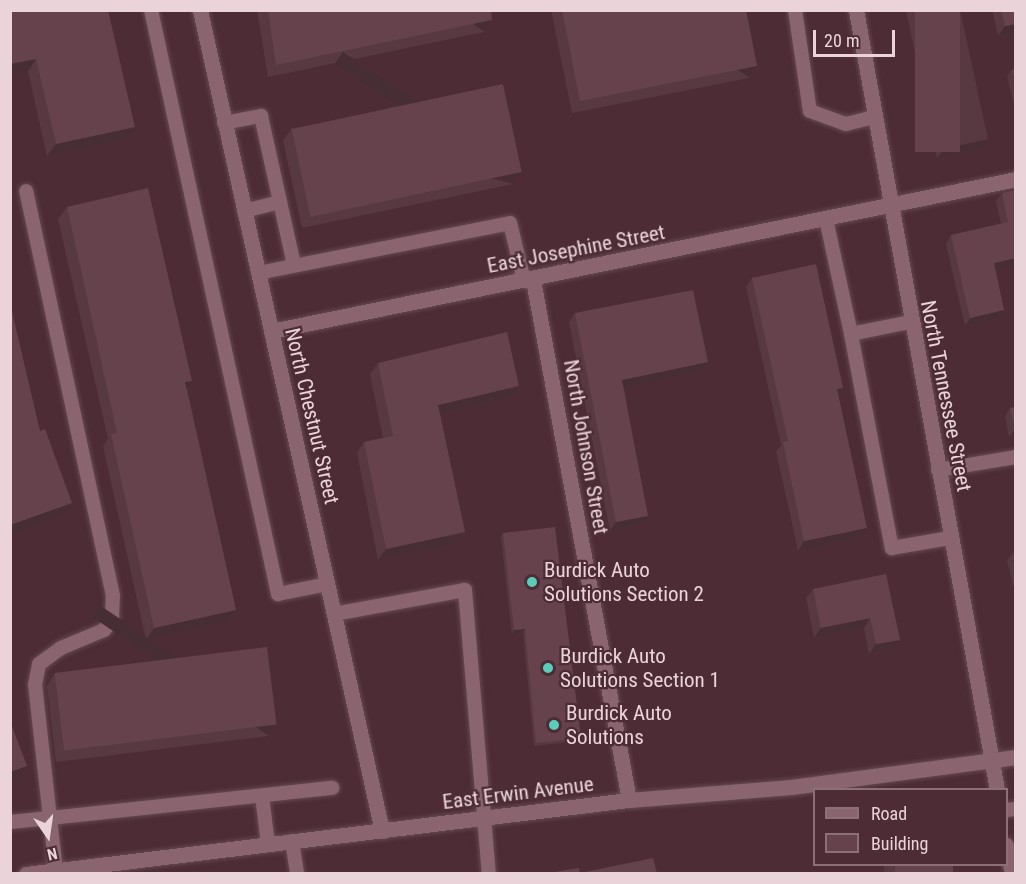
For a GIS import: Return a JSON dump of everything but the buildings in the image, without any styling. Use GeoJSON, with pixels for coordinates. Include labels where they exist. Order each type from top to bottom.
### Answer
{"type":"FeatureCollection","features":[{"type":"Feature","properties":{"kind":"street","name":"North Chestnut Street"},"geometry":{"type":"LineString","coordinates":[[200,10],[382,831]]}},
{"type":"Feature","properties":{"kind":"street","name":"North Tennessee Street"},"geometry":{"type":"LineString","coordinates":[[856,10],[889,206],[997,788]]}},
{"type":"Feature","properties":{"kind":"street","name":"East Josephine Street"},"geometry":{"type":"LineString","coordinates":[[271,331],[1016,179]]}},
{"type":"Feature","properties":{"kind":"street","name":"North Johnson Street"},"geometry":{"type":"LineString","coordinates":[[528,280],[629,800]]}},
{"type":"Feature","properties":{"kind":"street","name":"East Erwin Avenue"},"geometry":{"type":"LineString","coordinates":[[26,873],[98,869],[267,844],[629,800],[791,787],[1016,757]]}},
{"type":"Feature","properties":{"kind":"street"},"geometry":{"type":"LineString","coordinates":[[1008,854],[1012,873]]}},
{"type":"Feature","properties":{"kind":"lane"},"geometry":{"type":"LineString","coordinates":[[151,10],[278,594],[327,584]]}},
{"type":"Feature","properties":{"kind":"lane"},"geometry":{"type":"LineString","coordinates":[[795,10],[810,111],[846,124],[874,117]]}},
{"type":"Feature","properties":{"kind":"lane"},"geometry":{"type":"LineString","coordinates":[[224,123],[261,116],[294,265]]}},
{"type":"Feature","properties":{"kind":"lane"},"geometry":{"type":"LineString","coordinates":[[26,190],[113,596],[112,620],[104,630],[61,648],[39,664],[34,685],[56,870]]}},
{"type":"Feature","properties":{"kind":"lane"},"geometry":{"type":"LineString","coordinates":[[244,211],[280,202]]}},
{"type":"Feature","properties":{"kind":"lane"},"geometry":{"type":"LineString","coordinates":[[826,219],[851,334],[892,548],[950,538]]}},
{"type":"Feature","properties":{"kind":"lane"},"geometry":{"type":"LineString","coordinates":[[258,273],[510,223],[528,280]]}},
{"type":"Feature","properties":{"kind":"lane"},"geometry":{"type":"LineString","coordinates":[[851,334],[910,322]]}},
{"type":"Feature","properties":{"kind":"lane"},"geometry":{"type":"LineString","coordinates":[[938,470],[1016,457]]}},
{"type":"Feature","properties":{"kind":"lane"},"geometry":{"type":"LineString","coordinates":[[334,614],[465,590],[489,873]]}},
{"type":"Feature","properties":{"kind":"lane"},"geometry":{"type":"LineString","coordinates":[[10,822],[332,788]]}},
{"type":"Feature","properties":{"kind":"lane"},"geometry":{"type":"LineString","coordinates":[[262,796],[267,844]]}},
{"type":"Feature","properties":{"kind":"lane"},"geometry":{"type":"LineString","coordinates":[[292,841],[297,873]]}},
{"type":"Feature","properties":{"kind":"place","name":"Burdick Auto Solutions Section 2"},"geometry":{"type":"Point","coordinates":[532,582]}},
{"type":"Feature","properties":{"kind":"place","name":"Burdick Auto Solutions Section 1"},"geometry":{"type":"Point","coordinates":[548,668]}},
{"type":"Feature","properties":{"kind":"place","name":"Burdick Auto Solutions"},"geometry":{"type":"Point","coordinates":[554,725]}}]}
